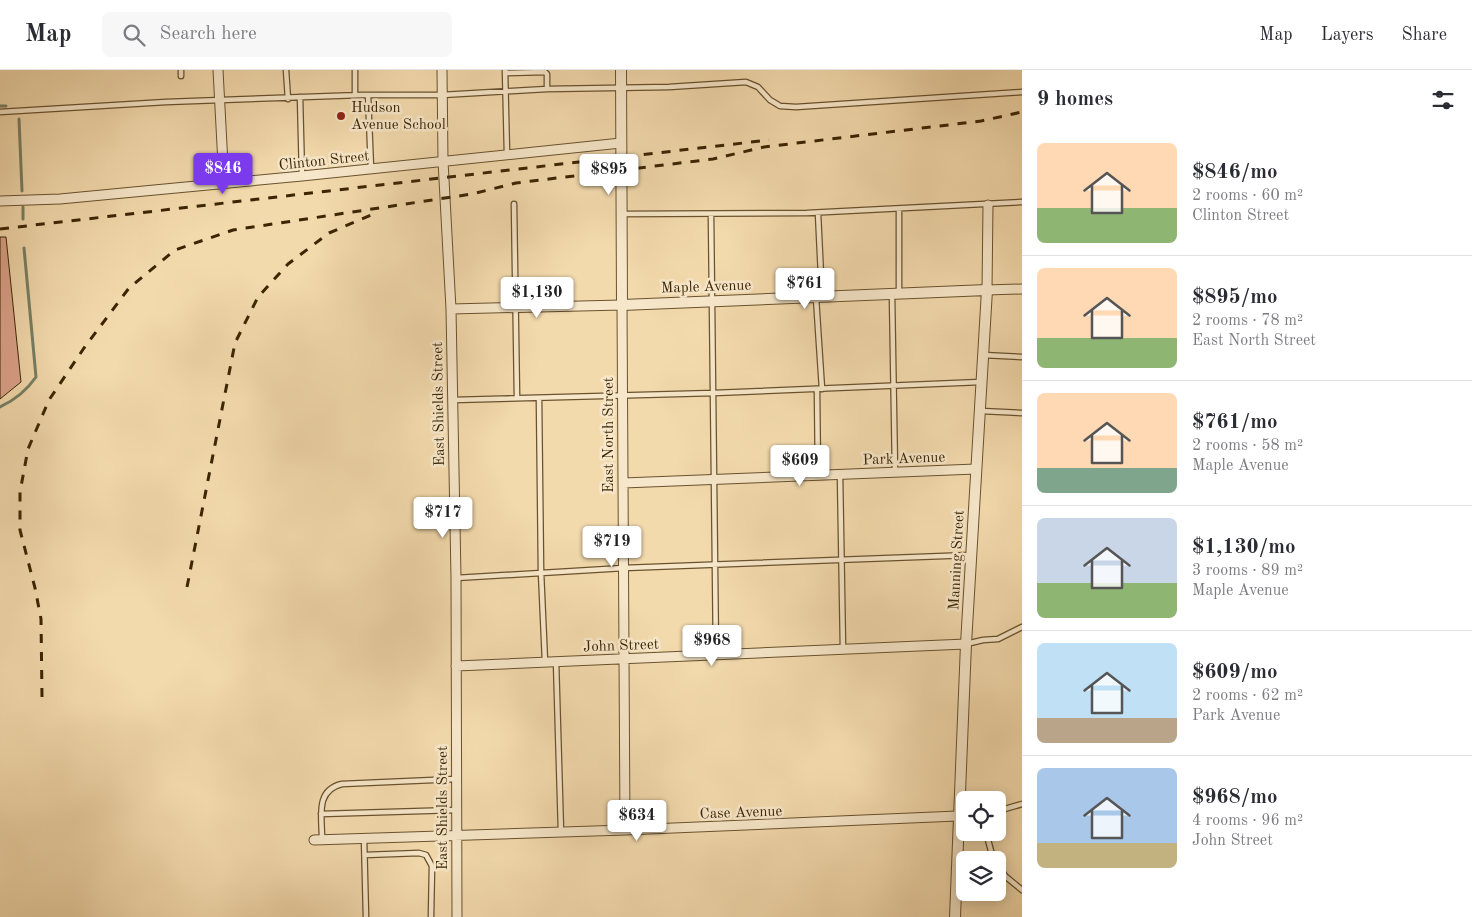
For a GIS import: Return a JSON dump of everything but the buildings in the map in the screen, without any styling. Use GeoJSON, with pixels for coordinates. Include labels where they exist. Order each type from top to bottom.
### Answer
{"type":"FeatureCollection","features":[{"type":"Feature","properties":{"kind":"street"},"geometry":{"type":"LineString","coordinates":[[218,70],[224,183]]}},
{"type":"Feature","properties":{"kind":"street","name":"East Shields Street"},"geometry":{"type":"LineString","coordinates":[[442,70],[443,161],[451,309],[456,578],[457,917]]}},
{"type":"Feature","properties":{"kind":"street","name":"East North Street"},"geometry":{"type":"LineString","coordinates":[[621,70],[625,830]]}},
{"type":"Feature","properties":{"kind":"street","name":"Clinton Street"},"geometry":{"type":"LineString","coordinates":[[0,202],[60,199],[302,176],[621,142]]}},
{"type":"Feature","properties":{"kind":"street","name":"Manning Street"},"geometry":{"type":"LineString","coordinates":[[963,791],[966,644],[987,290],[988,205]]}},
{"type":"Feature","properties":{"kind":"street","name":"Maple Avenue"},"geometry":{"type":"LineString","coordinates":[[451,309],[622,305],[1022,289]]}},
{"type":"Feature","properties":{"kind":"street","name":"Park Avenue"},"geometry":{"type":"LineString","coordinates":[[623,483],[976,468]]}},
{"type":"Feature","properties":{"kind":"street","name":"John Street"},"geometry":{"type":"LineString","coordinates":[[456,666],[966,644]]}},
{"type":"Feature","properties":{"kind":"street","name":"Case Avenue"},"geometry":{"type":"LineString","coordinates":[[318,840],[956,816]]}},
{"type":"Feature","properties":{"kind":"street","name":"Manning Street"},"geometry":{"type":"LineString","coordinates":[[955,917],[960,841]]}},
{"type":"Feature","properties":{"kind":"lane"},"geometry":{"type":"LineString","coordinates":[[286,70],[288,99]]}},
{"type":"Feature","properties":{"kind":"lane"},"geometry":{"type":"LineString","coordinates":[[355,70],[355,95]]}},
{"type":"Feature","properties":{"kind":"lane"},"geometry":{"type":"LineString","coordinates":[[507,154],[505,71],[545,72],[547,74],[547,89]]}},
{"type":"Feature","properties":{"kind":"lane"},"geometry":{"type":"LineString","coordinates":[[0,112],[300,97],[442,95],[547,89],[669,87],[746,82],[758,87],[770,100],[780,106],[796,107],[1022,92]]}},
{"type":"Feature","properties":{"kind":"lane"},"geometry":{"type":"LineString","coordinates":[[368,95],[371,168]]}},
{"type":"Feature","properties":{"kind":"lane"},"geometry":{"type":"LineString","coordinates":[[300,97],[302,176]]}},
{"type":"Feature","properties":{"kind":"lane"},"geometry":{"type":"LineString","coordinates":[[622,214],[818,213],[1022,202]]}},
{"type":"Feature","properties":{"kind":"lane"},"geometry":{"type":"LineString","coordinates":[[514,204],[517,398]]}},
{"type":"Feature","properties":{"kind":"lane"},"geometry":{"type":"LineString","coordinates":[[895,472],[894,386],[899,210]]}},
{"type":"Feature","properties":{"kind":"lane"},"geometry":{"type":"LineString","coordinates":[[818,213],[818,475]]}},
{"type":"Feature","properties":{"kind":"lane"},"geometry":{"type":"LineString","coordinates":[[711,214],[716,655]]}},
{"type":"Feature","properties":{"kind":"lane"},"geometry":{"type":"LineString","coordinates":[[982,355],[1022,357]]}},
{"type":"Feature","properties":{"kind":"lane"},"geometry":{"type":"LineString","coordinates":[[452,400],[714,393],[981,382]]}},
{"type":"Feature","properties":{"kind":"lane"},"geometry":{"type":"LineString","coordinates":[[539,398],[541,572],[545,662]]}},
{"type":"Feature","properties":{"kind":"lane"},"geometry":{"type":"LineString","coordinates":[[979,411],[1022,413]]}},
{"type":"Feature","properties":{"kind":"lane"},"geometry":{"type":"LineString","coordinates":[[840,474],[843,561],[843,649]]}},
{"type":"Feature","properties":{"kind":"lane"},"geometry":{"type":"LineString","coordinates":[[456,578],[624,568],[972,555]]}},
{"type":"Feature","properties":{"kind":"lane"},"geometry":{"type":"LineString","coordinates":[[966,644],[998,639],[1022,627]]}},
{"type":"Feature","properties":{"kind":"lane"},"geometry":{"type":"LineString","coordinates":[[556,662],[561,832]]}},
{"type":"Feature","properties":{"kind":"lane"},"geometry":{"type":"LineString","coordinates":[[318,840],[322,801],[326,791],[333,786],[456,779]]}},
{"type":"Feature","properties":{"kind":"lane"},"geometry":{"type":"LineString","coordinates":[[1006,809],[1022,804]]}},
{"type":"Feature","properties":{"kind":"lane"},"geometry":{"type":"LineString","coordinates":[[321,814],[456,810]]}},
{"type":"Feature","properties":{"kind":"lane"},"geometry":{"type":"LineString","coordinates":[[364,838],[366,917]]}},
{"type":"Feature","properties":{"kind":"lane"},"geometry":{"type":"LineString","coordinates":[[364,855],[419,853],[426,855],[432,866],[431,917]]}},
{"type":"Feature","properties":{"kind":"lane"},"geometry":{"type":"LineString","coordinates":[[1006,878],[1022,890]]}},
{"type":"Feature","properties":{"kind":"waterway"},"geometry":{"type":"LineString","coordinates":[[0,106],[6,106]]}},
{"type":"Feature","properties":{"kind":"waterway"},"geometry":{"type":"LineString","coordinates":[[19,119],[22,191]]}},
{"type":"Feature","properties":{"kind":"waterway"},"geometry":{"type":"LineString","coordinates":[[23,207],[23,219]]}},
{"type":"Feature","properties":{"kind":"waterway"},"geometry":{"type":"LineString","coordinates":[[0,407],[20,394],[36,377],[24,248]]}},
{"type":"Feature","properties":{"kind":"railway"},"geometry":{"type":"LineString","coordinates":[[42,697],[41,619],[20,530],[20,492],[28,449],[49,400],[84,348],[129,288],[175,250],[233,230],[472,194],[516,183],[713,159],[764,147],[981,121],[1022,112]]}},
{"type":"Feature","properties":{"kind":"railway"},"geometry":{"type":"LineString","coordinates":[[0,229],[769,140]]}},
{"type":"Feature","properties":{"kind":"railway"},"geometry":{"type":"LineString","coordinates":[[187,587],[235,343],[258,297],[288,264],[329,233],[376,213]]}},
{"type":"Feature","properties":{"kind":"place","name":"Hudson Avenue School"},"geometry":{"type":"Point","coordinates":[341,116]}}]}
